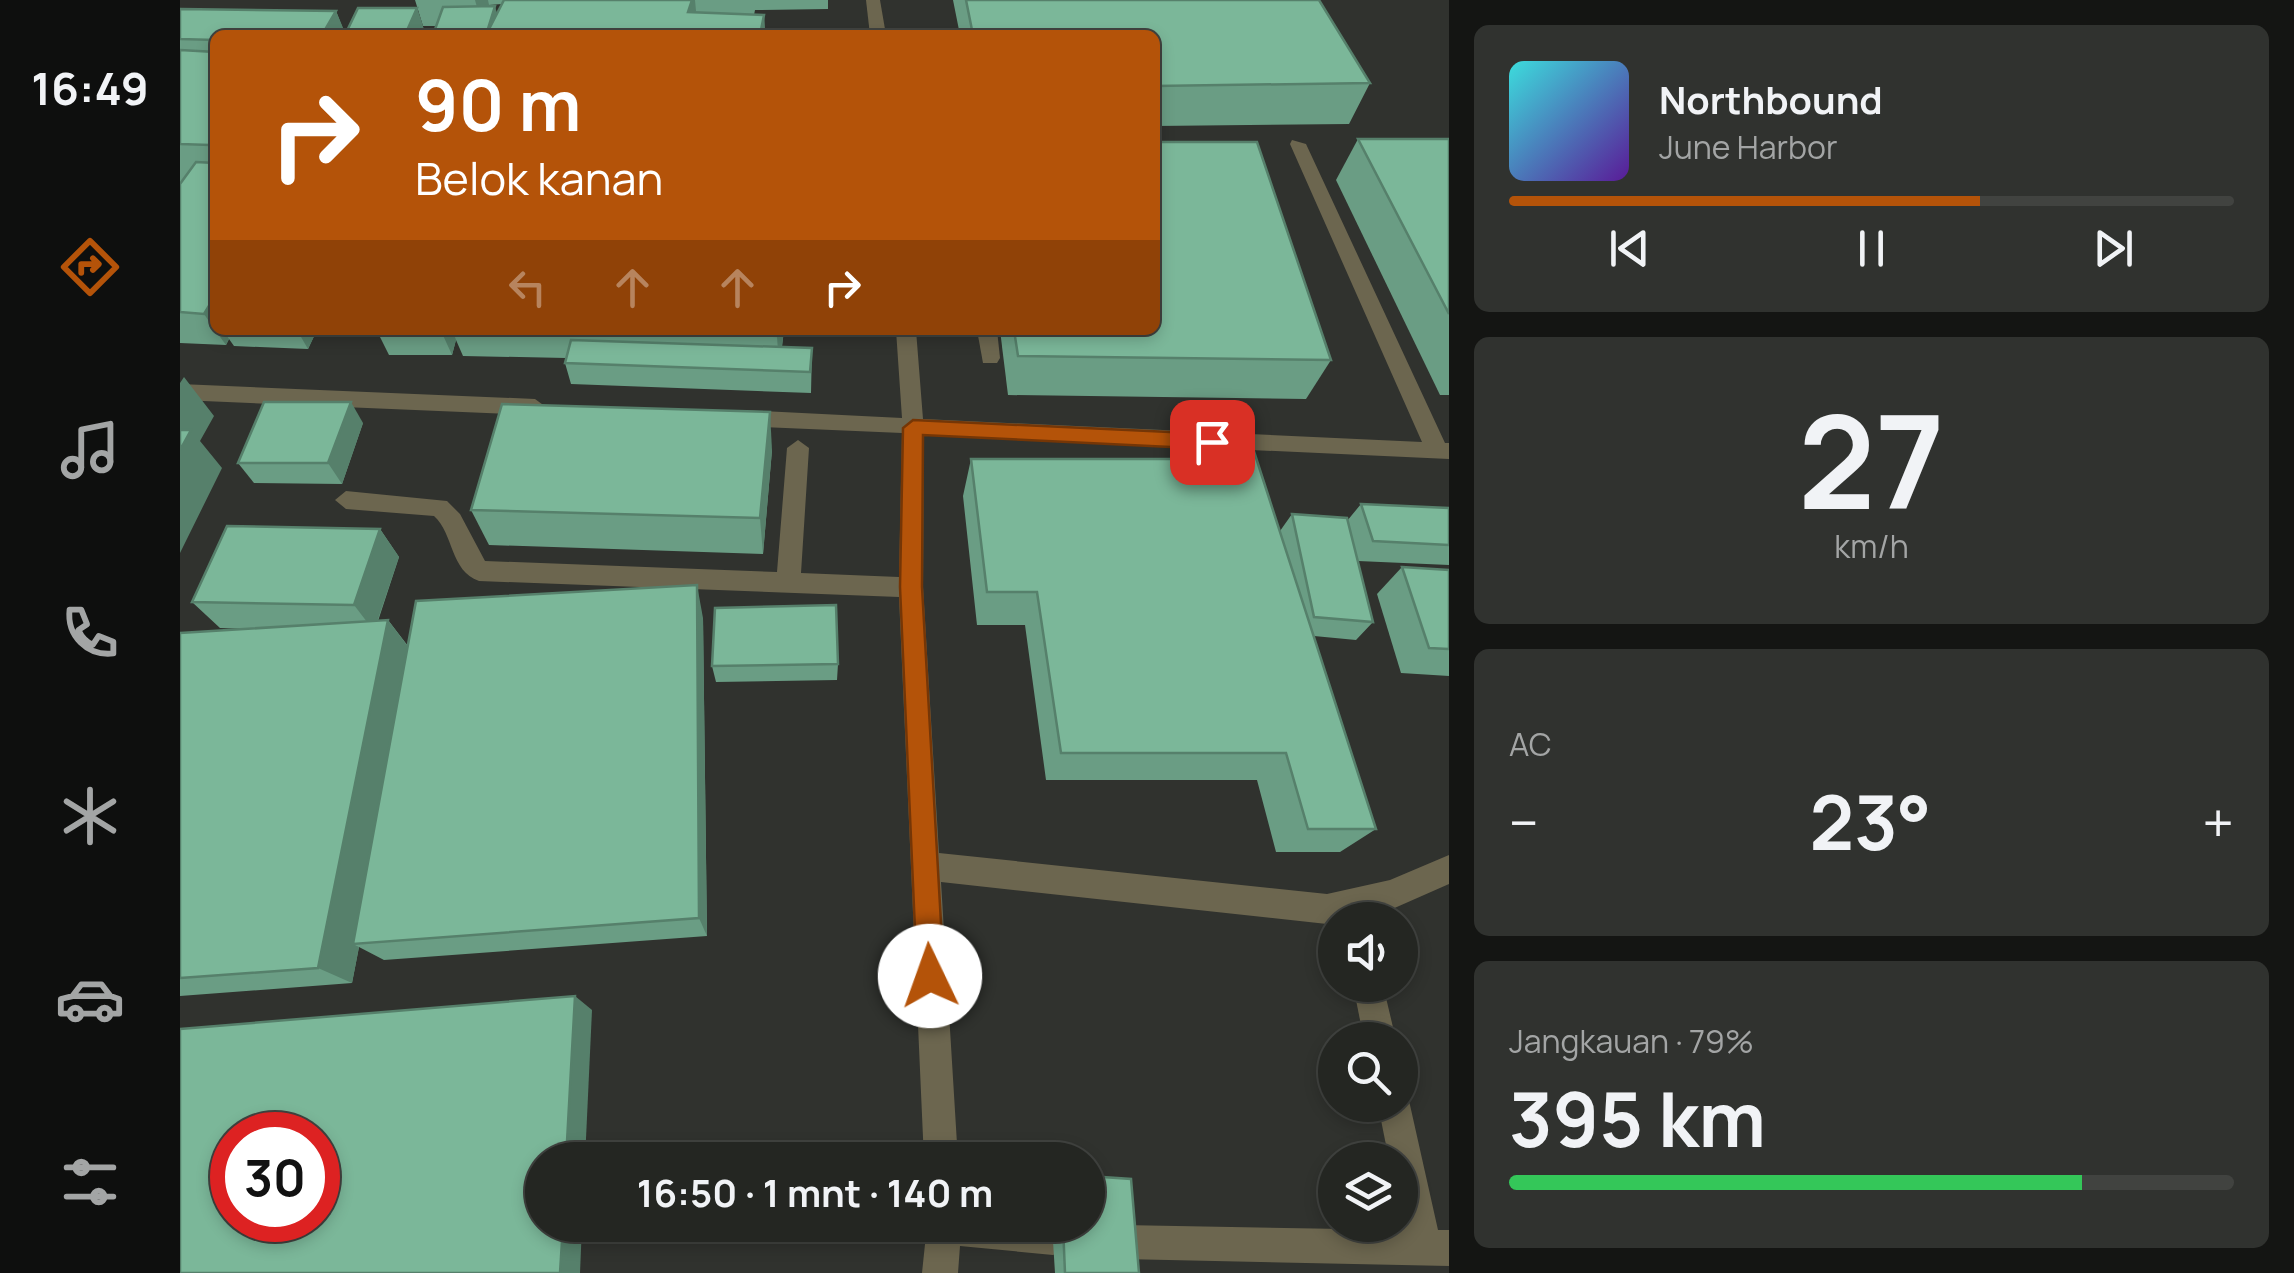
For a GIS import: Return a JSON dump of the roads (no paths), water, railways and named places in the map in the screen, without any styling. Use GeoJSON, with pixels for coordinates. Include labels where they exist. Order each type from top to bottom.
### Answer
{"type":"FeatureCollection","features":[{"type":"Feature","properties":{"kind":"street"},"geometry":{"type":"LineString","coordinates":[[873,0],[877,30]]}},
{"type":"Feature","properties":{"kind":"street"},"geometry":{"type":"LineString","coordinates":[[719,417],[1443,451],[1298,144]]}},
{"type":"Feature","properties":{"kind":"street"},"geometry":{"type":"LineString","coordinates":[[906,335],[913,428],[911,587],[940,1142]]}},
{"type":"Feature","properties":{"kind":"street"},"geometry":{"type":"LineString","coordinates":[[988,335],[990,358]]}},
{"type":"Feature","properties":{"kind":"street"},"geometry":{"type":"LineString","coordinates":[[180,392],[564,408]]}},
{"type":"Feature","properties":{"kind":"street"},"geometry":{"type":"LineString","coordinates":[[788,582],[798,448]]}},
{"type":"Feature","properties":{"kind":"street"},"geometry":{"type":"LineString","coordinates":[[346,500],[439,507],[450,514],[469,564],[479,571],[911,587]]}},
{"type":"Feature","properties":{"kind":"street"},"geometry":{"type":"LineString","coordinates":[[924,866],[1318,908]]}},
{"type":"Feature","properties":{"kind":"street"},"geometry":{"type":"LineString","coordinates":[[1380,902],[1449,869]]}},
{"type":"Feature","properties":{"kind":"street"},"geometry":{"type":"LineString","coordinates":[[1122,1242],[1437,1247],[1399,1122]]}},
{"type":"Feature","properties":{"kind":"street"},"geometry":{"type":"LineString","coordinates":[[940,1273],[943,1242]]}}]}
